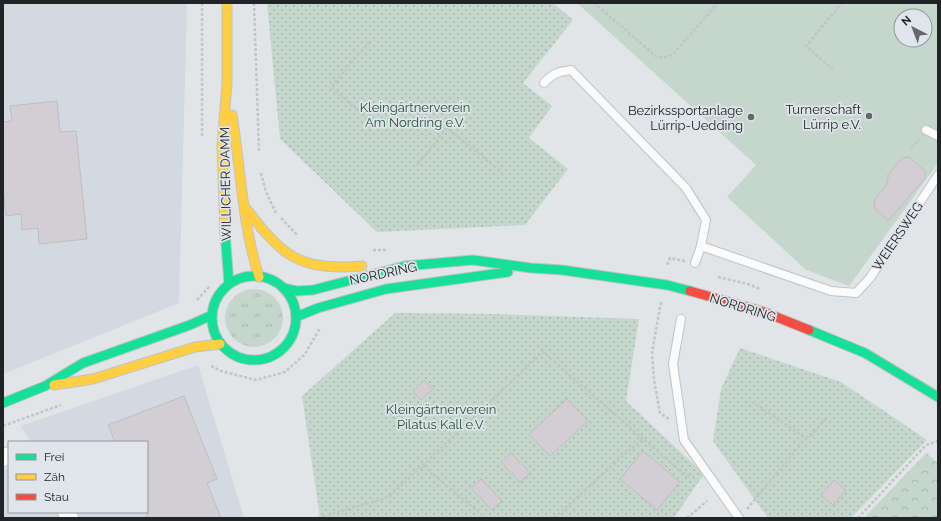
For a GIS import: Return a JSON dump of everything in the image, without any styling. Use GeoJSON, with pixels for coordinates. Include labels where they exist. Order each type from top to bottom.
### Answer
{"type":"FeatureCollection","features":[{"type":"Feature","properties":{"kind":"main road","name":"WILLICHER DAMM"},"geometry":{"type":"LineString","coordinates":[[227,3],[227,84],[222,146],[226,256],[229,284]]}},
{"type":"Feature","properties":{"kind":"main road","name":"WILLICHER DAMM"},"geometry":{"type":"LineString","coordinates":[[227,84],[237,144],[243,205],[251,252],[259,277]]}},
{"type":"Feature","properties":{"kind":"main road"},"geometry":{"type":"LineString","coordinates":[[243,205],[256,223],[279,248],[291,257],[304,263],[331,269],[364,266],[405,266]]}},
{"type":"Feature","properties":{"kind":"main road","name":"NORDRING"},"geometry":{"type":"LineString","coordinates":[[283,288],[297,291],[313,290],[405,266],[473,260],[531,268],[562,270],[667,285],[764,312],[866,353],[938,397]]}},
{"type":"Feature","properties":{"kind":"main road","name":"NORDRING"},"geometry":{"type":"LineString","coordinates":[[296,317],[318,308],[386,289],[485,276],[531,268]]}},
{"type":"Feature","properties":{"kind":"main road"},"geometry":{"type":"LineString","coordinates":[[259,277],[272,280],[283,288],[290,296],[296,317],[294,330],[289,342],[280,352],[268,358],[255,360],[242,359],[230,353],[220,344],[212,325],[212,315],[215,303],[229,284],[238,279],[259,277]]}},
{"type":"Feature","properties":{"kind":"main road"},"geometry":{"type":"LineString","coordinates":[[3,403],[45,386],[83,363],[190,325],[212,315]]}},
{"type":"Feature","properties":{"kind":"main road"},"geometry":{"type":"LineString","coordinates":[[45,386],[93,379],[195,348],[220,344]]}},
{"type":"Feature","properties":{"kind":"lane"},"geometry":{"type":"LineString","coordinates":[[544,83],[558,72],[571,70],[686,188],[706,220],[701,246],[695,263]]}},
{"type":"Feature","properties":{"kind":"lane"},"geometry":{"type":"LineString","coordinates":[[926,130],[938,136]]}},
{"type":"Feature","properties":{"kind":"lane","name":"WEIERSWEG"},"geometry":{"type":"LineString","coordinates":[[701,246],[831,291],[856,293],[870,278],[938,175]]}},
{"type":"Feature","properties":{"kind":"lane"},"geometry":{"type":"LineString","coordinates":[[681,319],[673,364],[684,440],[713,482],[741,515]]}},
{"type":"Feature","properties":{"kind":"path"},"geometry":{"type":"LineString","coordinates":[[254,3],[259,152]]}},
{"type":"Feature","properties":{"kind":"path"},"geometry":{"type":"LineString","coordinates":[[594,3],[657,57],[663,58],[669,57],[674,53],[718,3]]}},
{"type":"Feature","properties":{"kind":"path"},"geometry":{"type":"LineString","coordinates":[[833,70],[806,46],[842,3]]}},
{"type":"Feature","properties":{"kind":"path"},"geometry":{"type":"LineString","coordinates":[[368,119],[331,87],[369,42]]}},
{"type":"Feature","properties":{"kind":"path"},"geometry":{"type":"LineString","coordinates":[[417,165],[456,116]]}},
{"type":"Feature","properties":{"kind":"path"},"geometry":{"type":"LineString","coordinates":[[447,128],[500,171]]}},
{"type":"Feature","properties":{"kind":"path"},"geometry":{"type":"LineString","coordinates":[[260,168],[266,192],[275,213],[302,239]]}},
{"type":"Feature","properties":{"kind":"path"},"geometry":{"type":"LineString","coordinates":[[667,266],[670,258],[695,263]]}},
{"type":"Feature","properties":{"kind":"path"},"geometry":{"type":"LineString","coordinates":[[195,301],[210,287],[211,280]]}},
{"type":"Feature","properties":{"kind":"path"},"geometry":{"type":"LineString","coordinates":[[654,300],[668,303]]}},
{"type":"Feature","properties":{"kind":"path"},"geometry":{"type":"LineString","coordinates":[[661,302],[652,353],[654,380],[660,413],[682,426]]}},
{"type":"Feature","properties":{"kind":"path"},"geometry":{"type":"LineString","coordinates":[[210,365],[221,371],[256,380],[285,372],[305,354],[321,326]]}},
{"type":"Feature","properties":{"kind":"path"},"geometry":{"type":"LineString","coordinates":[[318,518],[389,497],[543,352],[685,475],[713,482]]}},
{"type":"Feature","properties":{"kind":"path"},"geometry":{"type":"LineString","coordinates":[[752,402],[806,438]]}},
{"type":"Feature","properties":{"kind":"path"},"geometry":{"type":"LineString","coordinates":[[741,515],[806,438],[811,436],[827,417]]}},
{"type":"Feature","properties":{"kind":"path"},"geometry":{"type":"LineString","coordinates":[[554,518],[643,438]]}},
{"type":"Feature","properties":{"kind":"path"},"geometry":{"type":"LineString","coordinates":[[858,518],[926,445],[938,441]]}},
{"type":"Feature","properties":{"kind":"path"},"geometry":{"type":"LineString","coordinates":[[423,466],[486,518]]}},
{"type":"Feature","properties":{"kind":"path"},"geometry":{"type":"LineString","coordinates":[[687,518],[707,501]]}},
{"type":"Feature","properties":{"kind":"path"},"geometry":{"type":"LineString","coordinates":[[334,514],[336,518]]}},
{"type":"Feature","properties":{"kind":"shaded area"},"geometry":{"type":"Polygon","coordinates":[[[3,3],[187,3],[179,303],[3,374],[3,3]]]}},
{"type":"Feature","properties":{"kind":"shaded area"},"geometry":{"type":"Polygon","coordinates":[[[198,365],[244,518],[77,518],[74,513],[148,513],[148,441],[30,441],[21,426],[198,365]]]}},
{"type":"Feature","properties":{"kind":"shaded area"},"geometry":{"type":"Polygon","coordinates":[[[8,468],[8,513],[56,513],[59,518],[3,518],[3,470],[8,468]]]}},
{"type":"Feature","properties":{"kind":"green space","name":"Kleingärtnerverein Am Nordring e.V."},"geometry":{"type":"Polygon","coordinates":[[[267,3],[553,3],[573,20],[523,83],[552,106],[529,138],[568,169],[525,225],[377,232],[280,139],[267,3]]]}},
{"type":"Feature","properties":{"kind":"green space"},"geometry":{"type":"Polygon","coordinates":[[[577,3],[938,3],[938,163],[849,286],[806,270],[727,197],[756,165],[577,3]]]}},
{"type":"Feature","properties":{"kind":"green space"},"geometry":{"type":"Polygon","coordinates":[[[254,289],[265,291],[278,302],[281,307],[283,318],[281,329],[270,342],[265,345],[254,347],[243,345],[230,334],[227,329],[225,318],[227,307],[238,294],[243,291],[254,289]]]}},
{"type":"Feature","properties":{"kind":"green space","name":"Kleingärtnerverein Pilatus Kall e.V."},"geometry":{"type":"Polygon","coordinates":[[[395,313],[497,314],[639,319],[626,401],[704,474],[674,518],[320,518],[302,396],[395,313]]]}},
{"type":"Feature","properties":{"kind":"green space"},"geometry":{"type":"Polygon","coordinates":[[[740,348],[841,382],[927,440],[851,518],[768,518],[713,441],[721,389],[740,348]]]}},
{"type":"Feature","properties":{"kind":"green space"},"geometry":{"type":"Polygon","coordinates":[[[926,453],[938,463],[938,518],[864,518],[926,453]]]}},
{"type":"Feature","properties":{"kind":"building"},"geometry":{"type":"Polygon","coordinates":[[[57,101],[60,132],[76,131],[87,239],[39,244],[38,228],[22,230],[21,214],[6,216],[3,188],[3,122],[12,121],[10,106],[57,101]]]}},
{"type":"Feature","properties":{"kind":"building"},"geometry":{"type":"Polygon","coordinates":[[[909,157],[925,171],[925,178],[888,221],[875,209],[874,200],[888,183],[886,181],[889,178],[887,176],[902,158],[909,157]]]}},
{"type":"Feature","properties":{"kind":"building"},"geometry":{"type":"Polygon","coordinates":[[[424,380],[433,389],[421,400],[413,391],[424,380]]]}},
{"type":"Feature","properties":{"kind":"building"},"geometry":{"type":"Polygon","coordinates":[[[184,396],[217,479],[207,483],[221,518],[147,518],[148,441],[115,441],[108,425],[184,396]]]}},
{"type":"Feature","properties":{"kind":"building"},"geometry":{"type":"Polygon","coordinates":[[[567,399],[588,421],[550,456],[529,434],[567,399]]]}},
{"type":"Feature","properties":{"kind":"building"},"geometry":{"type":"Polygon","coordinates":[[[643,451],[680,482],[657,510],[620,479],[643,451]]]}},
{"type":"Feature","properties":{"kind":"building"},"geometry":{"type":"Polygon","coordinates":[[[511,453],[530,473],[520,482],[501,462],[511,453]]]}},
{"type":"Feature","properties":{"kind":"building"},"geometry":{"type":"Polygon","coordinates":[[[481,479],[502,501],[492,510],[471,488],[481,479]]]}},
{"type":"Feature","properties":{"kind":"building"},"geometry":{"type":"Polygon","coordinates":[[[834,480],[846,490],[833,505],[821,495],[834,480]]]}},
{"type":"Feature","properties":{"kind":"traffic: fast"},"geometry":{"type":"LineString","coordinates":[[225,232],[229,284]]}},
{"type":"Feature","properties":{"kind":"traffic: fast"},"geometry":{"type":"LineString","coordinates":[[283,288],[297,291],[313,290],[405,266],[473,260],[531,268],[562,270],[667,285],[690,291]]}},
{"type":"Feature","properties":{"kind":"traffic: fast"},"geometry":{"type":"LineString","coordinates":[[296,317],[318,308],[386,289],[508,272]]}},
{"type":"Feature","properties":{"kind":"traffic: fast"},"geometry":{"type":"LineString","coordinates":[[254,276],[270,279],[284,288],[293,302],[296,318],[293,334],[284,348],[270,357],[254,360],[238,357],[224,348],[215,334],[212,318],[215,302],[224,288],[238,279],[254,276]]}},
{"type":"Feature","properties":{"kind":"traffic: fast"},"geometry":{"type":"LineString","coordinates":[[3,403],[45,386],[83,363],[190,325],[212,315]]}},
{"type":"Feature","properties":{"kind":"traffic: fast"},"geometry":{"type":"LineString","coordinates":[[809,330],[865,353],[938,397]]}},
{"type":"Feature","properties":{"kind":"traffic: slow"},"geometry":{"type":"LineString","coordinates":[[225,232],[222,146],[227,84],[227,3]]}},
{"type":"Feature","properties":{"kind":"traffic: slow"},"geometry":{"type":"LineString","coordinates":[[232,115],[245,217],[253,257],[259,277]]}},
{"type":"Feature","properties":{"kind":"traffic: slow"},"geometry":{"type":"LineString","coordinates":[[245,207],[270,238],[281,249],[293,257],[322,266],[362,266]]}},
{"type":"Feature","properties":{"kind":"traffic: slow"},"geometry":{"type":"LineString","coordinates":[[54,385],[93,379],[195,347],[220,344]]}},
{"type":"Feature","properties":{"kind":"traffic: jam"},"geometry":{"type":"LineString","coordinates":[[690,291],[764,312],[809,330]]}},
{"type":"Feature","properties":{"kind":"place","name":"Turnerschaft Lürrip e.V."},"geometry":{"type":"Point","coordinates":[869,116]}},
{"type":"Feature","properties":{"kind":"place","name":"Bezirkssportanlage Lürrip-Uedding"},"geometry":{"type":"Point","coordinates":[751,117]}}]}
